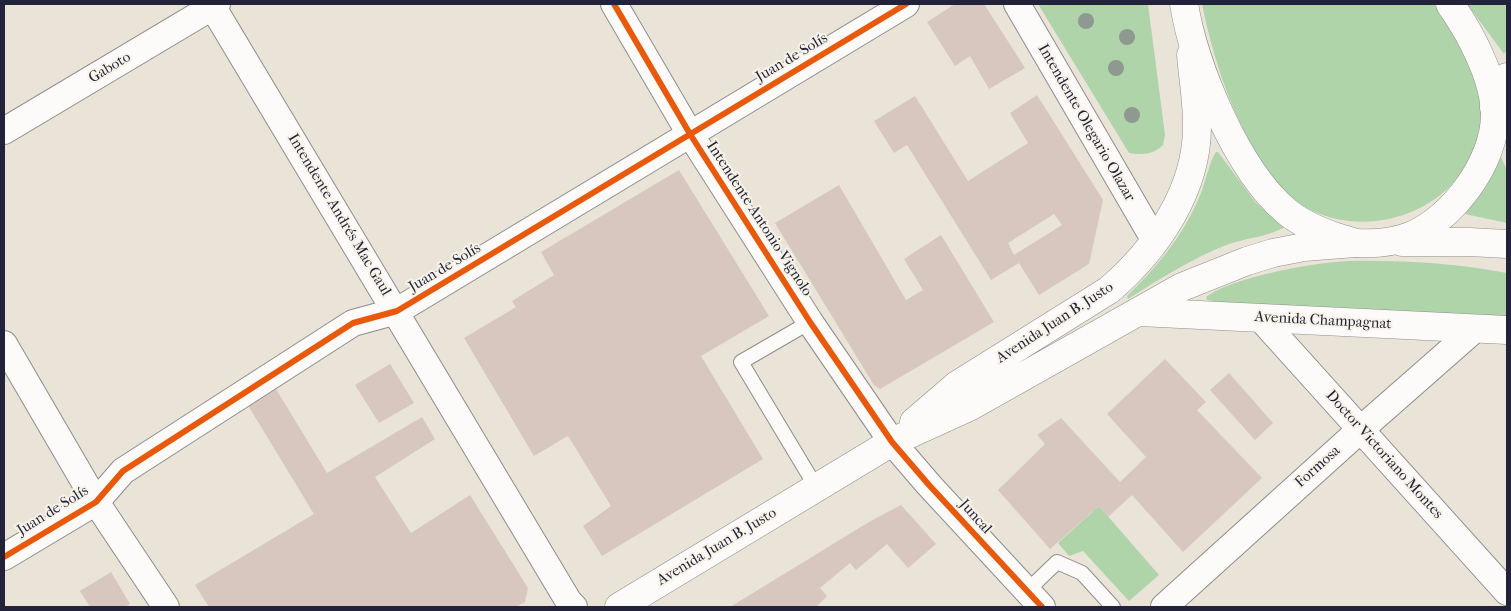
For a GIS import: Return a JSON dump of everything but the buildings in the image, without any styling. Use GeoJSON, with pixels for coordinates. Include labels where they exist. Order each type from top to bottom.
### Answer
{"type":"FeatureCollection","features":[{"type":"Feature","properties":{"kind":"main road"},"geometry":{"type":"LineString","coordinates":[[1450,4],[1471,36],[1482,58],[1495,111],[1507,146]]}},
{"type":"Feature","properties":{"kind":"main road","name":"Avenida Juan B. Justo"},"geometry":{"type":"LineString","coordinates":[[892,442],[957,385],[1109,290],[1126,275],[1156,242],[1181,196],[1190,171],[1198,125],[1185,10]]}},
{"type":"Feature","properties":{"kind":"main road"},"geometry":{"type":"LineString","coordinates":[[1185,10],[1205,77],[1230,135],[1265,190],[1285,211],[1297,219],[1329,234],[1357,243],[1469,242],[1507,244]]}},
{"type":"Feature","properties":{"kind":"main road"},"geometry":{"type":"LineString","coordinates":[[1388,243],[1411,236],[1428,226],[1444,214],[1473,180],[1483,162],[1493,134],[1495,111],[1507,77]]}},
{"type":"Feature","properties":{"kind":"main road","name":"Avenida Juan B. Justo"},"geometry":{"type":"LineString","coordinates":[[619,607],[892,442],[969,407],[1182,287],[1247,261],[1304,247],[1357,243]]}},
{"type":"Feature","properties":{"kind":"main road","name":"Avenida Champagnat"},"geometry":{"type":"LineString","coordinates":[[1139,312],[1507,330]]}},
{"type":"Feature","properties":{"kind":"street","name":"Intendente Antonio Vignolo"},"geometry":{"type":"LineString","coordinates":[[614,4],[690,134],[810,322],[892,442]]}},
{"type":"Feature","properties":{"kind":"street","name":"Juan de Solís"},"geometry":{"type":"LineString","coordinates":[[4,557],[96,502],[123,471],[353,322],[397,311],[906,4]]}},
{"type":"Feature","properties":{"kind":"street","name":"Intendente Olegario Olazar"},"geometry":{"type":"LineString","coordinates":[[1017,4],[1156,242]]}},
{"type":"Feature","properties":{"kind":"street","name":"Gaboto"},"geometry":{"type":"LineString","coordinates":[[4,131],[214,5]]}},
{"type":"Feature","properties":{"kind":"street","name":"Intendente Andrés Mac Gaul"},"geometry":{"type":"LineString","coordinates":[[214,5],[559,585],[574,607]]}},
{"type":"Feature","properties":{"kind":"street","name":"Doctor Victoriano Montes"},"geometry":{"type":"LineString","coordinates":[[1261,318],[1507,592]]}},
{"type":"Feature","properties":{"kind":"street","name":"Formosa"},"geometry":{"type":"LineString","coordinates":[[1164,607],[1474,329]]}},
{"type":"Feature","properties":{"kind":"street"},"geometry":{"type":"LineString","coordinates":[[4,344],[96,502],[166,607]]}},
{"type":"Feature","properties":{"kind":"street","name":"Juncal"},"geometry":{"type":"LineString","coordinates":[[892,442],[1034,599]]}},
{"type":"Feature","properties":{"kind":"lane"},"geometry":{"type":"LineString","coordinates":[[810,322],[741,362],[816,487]]}},
{"type":"Feature","properties":{"kind":"lane"},"geometry":{"type":"LineString","coordinates":[[1034,599],[1057,562],[1082,573],[1114,607]]}},
{"type":"Feature","properties":{"kind":"green space"},"geometry":{"type":"Polygon","coordinates":[[[1038,4],[1148,4],[1165,135],[1163,145],[1147,154],[1129,153],[1038,4]]]}},
{"type":"Feature","properties":{"kind":"green space"},"geometry":{"type":"Polygon","coordinates":[[[1202,4],[1434,4],[1465,51],[1479,91],[1481,105],[1477,142],[1462,173],[1438,197],[1408,213],[1375,221],[1341,220],[1308,209],[1279,187],[1267,172],[1243,129],[1221,76],[1202,4]]]}},
{"type":"Feature","properties":{"kind":"green space"},"geometry":{"type":"Polygon","coordinates":[[[1467,4],[1507,4],[1507,50],[1504,54],[1467,4]]]}},
{"type":"Feature","properties":{"kind":"green space"},"geometry":{"type":"Polygon","coordinates":[[[1216,152],[1218,152],[1256,203],[1285,227],[1271,233],[1226,245],[1176,270],[1128,299],[1127,296],[1149,274],[1185,226],[1199,198],[1216,152]]]}},
{"type":"Feature","properties":{"kind":"green space"},"geometry":{"type":"Polygon","coordinates":[[[1500,155],[1507,170],[1507,223],[1465,214],[1488,179],[1500,155]]]}},
{"type":"Feature","properties":{"kind":"green space"},"geometry":{"type":"Polygon","coordinates":[[[1347,261],[1427,263],[1507,273],[1507,316],[1219,302],[1207,300],[1206,297],[1241,281],[1267,274],[1306,266],[1347,261]]]}},
{"type":"Feature","properties":{"kind":"green space"},"geometry":{"type":"Polygon","coordinates":[[[1099,506],[1159,575],[1129,601],[1083,551],[1069,556],[1058,543],[1099,506]]]}},
{"type":"Feature","properties":{"kind":"cycle path"},"geometry":{"type":"LineString","coordinates":[[614,4],[690,134],[810,322],[892,442],[929,485],[1042,607]]}},
{"type":"Feature","properties":{"kind":"cycle path"},"geometry":{"type":"LineString","coordinates":[[4,557],[96,502],[123,471],[353,323],[397,311],[906,4]]}}]}
